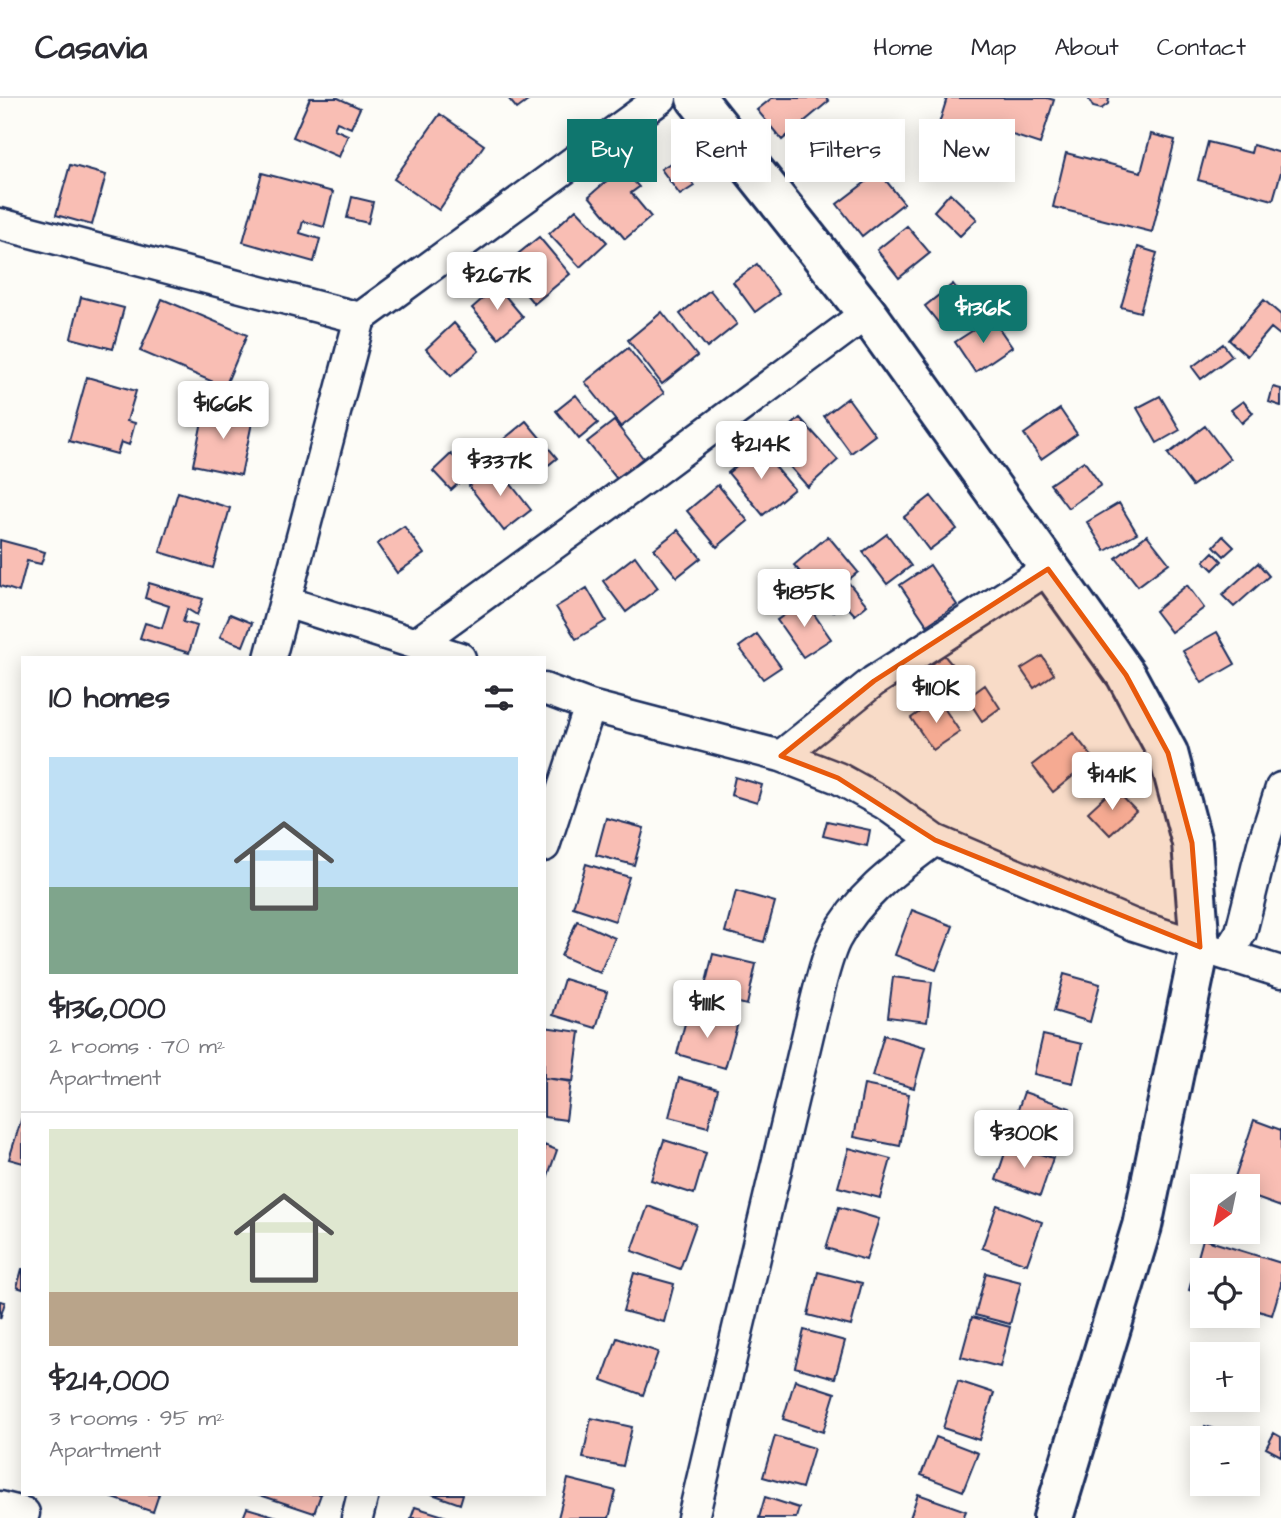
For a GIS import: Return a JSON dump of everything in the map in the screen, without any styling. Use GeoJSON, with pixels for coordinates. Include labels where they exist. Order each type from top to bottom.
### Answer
{"type":"FeatureCollection","features":[{"type":"Feature","properties":{"kind":"main road"},"geometry":{"type":"LineString","coordinates":[[696,98],[867,313],[1126,675],[1168,753],[1192,843],[1213,951],[1142,1226],[1053,1518]]}},
{"type":"Feature","properties":{"kind":"street"},"geometry":{"type":"LineString","coordinates":[[271,656],[360,318],[661,98]]}},
{"type":"Feature","properties":{"kind":"street"},"geometry":{"type":"LineString","coordinates":[[0,224],[360,318]]}},
{"type":"Feature","properties":{"kind":"street"},"geometry":{"type":"LineString","coordinates":[[416,644],[867,313]]}},
{"type":"Feature","properties":{"kind":"street"},"geometry":{"type":"LineString","coordinates":[[781,756],[874,681],[1048,569]]}},
{"type":"Feature","properties":{"kind":"street"},"geometry":{"type":"LineString","coordinates":[[286,602],[454,656]]}},
{"type":"Feature","properties":{"kind":"street"},"geometry":{"type":"LineString","coordinates":[[546,690],[590,706],[781,756],[838,778],[885,804],[935,840],[1134,925],[1281,972]]}},
{"type":"Feature","properties":{"kind":"street"},"geometry":{"type":"LineString","coordinates":[[546,840],[590,706]]}},
{"type":"Feature","properties":{"kind":"street"},"geometry":{"type":"LineString","coordinates":[[1213,951],[1241,932],[1263,844],[1281,788]]}},
{"type":"Feature","properties":{"kind":"street"},"geometry":{"type":"LineString","coordinates":[[692,1518],[813,1013],[834,941],[861,901],[883,878],[935,840]]}},
{"type":"Feature","properties":{"kind":"street"},"geometry":{"type":"LineString","coordinates":[[357,1518],[362,1496]]}},
{"type":"Feature","properties":{"kind":"highlighted area"},"geometry":{"type":"Polygon","coordinates":[[[1048,569],[1126,675],[1168,753],[1192,843],[1200,947],[935,840],[838,778],[781,756],[874,681],[1048,569]]]}},
{"type":"Feature","properties":{"kind":"building"},"geometry":{"type":"Polygon","coordinates":[[[310,98],[338,98],[360,108],[351,128],[337,122],[334,129],[348,135],[339,157],[293,137],[310,98]]]}},
{"type":"Feature","properties":{"kind":"building"},"geometry":{"type":"Polygon","coordinates":[[[508,98],[532,98],[517,109],[508,98]]]}},
{"type":"Feature","properties":{"kind":"building"},"geometry":{"type":"Polygon","coordinates":[[[772,98],[826,98],[829,101],[807,119],[785,119],[785,138],[782,140],[771,127],[771,119],[764,119],[757,110],[772,98]]]}},
{"type":"Feature","properties":{"kind":"building"},"geometry":{"type":"Polygon","coordinates":[[[947,98],[1054,100],[1040,144],[1015,136],[1015,119],[940,119],[947,98]]]}},
{"type":"Feature","properties":{"kind":"building"},"geometry":{"type":"Polygon","coordinates":[[[1088,98],[1109,98],[1108,104],[1101,109],[1093,107],[1088,98]]]}},
{"type":"Feature","properties":{"kind":"building"},"geometry":{"type":"Polygon","coordinates":[[[440,114],[484,145],[439,210],[394,179],[440,114]]]}},
{"type":"Feature","properties":{"kind":"building"},"geometry":{"type":"Polygon","coordinates":[[[1151,134],[1175,140],[1152,232],[1053,207],[1066,153],[1141,172],[1151,134]]]}},
{"type":"Feature","properties":{"kind":"building"},"geometry":{"type":"Polygon","coordinates":[[[1208,142],[1251,153],[1253,145],[1281,153],[1281,172],[1273,200],[1198,180],[1208,142]]]}},
{"type":"Feature","properties":{"kind":"building"},"geometry":{"type":"Polygon","coordinates":[[[671,163],[671,182],[691,182],[694,186],[680,195],[661,169],[671,163]]]}},
{"type":"Feature","properties":{"kind":"building"},"geometry":{"type":"Polygon","coordinates":[[[70,165],[106,175],[92,225],[56,215],[70,165]]]}},
{"type":"Feature","properties":{"kind":"building"},"geometry":{"type":"Polygon","coordinates":[[[262,173],[333,192],[324,227],[303,221],[300,233],[320,239],[314,262],[243,242],[262,173]]]}},
{"type":"Feature","properties":{"kind":"building"},"geometry":{"type":"Polygon","coordinates":[[[606,182],[635,182],[639,187],[631,193],[651,217],[625,239],[589,196],[606,182]]]}},
{"type":"Feature","properties":{"kind":"building"},"geometry":{"type":"Polygon","coordinates":[[[866,182],[887,182],[904,203],[862,236],[837,204],[866,182]]]}},
{"type":"Feature","properties":{"kind":"building"},"geometry":{"type":"Polygon","coordinates":[[[950,193],[977,219],[960,236],[934,211],[950,193]]]}},
{"type":"Feature","properties":{"kind":"building"},"geometry":{"type":"Polygon","coordinates":[[[352,197],[373,202],[368,223],[347,218],[352,197]]]}},
{"type":"Feature","properties":{"kind":"building"},"geometry":{"type":"Polygon","coordinates":[[[576,209],[607,242],[580,267],[549,234],[576,209]]]}},
{"type":"Feature","properties":{"kind":"building"},"geometry":{"type":"Polygon","coordinates":[[[907,226],[930,253],[899,278],[877,250],[907,226]]]}},
{"type":"Feature","properties":{"kind":"building"},"geometry":{"type":"Polygon","coordinates":[[[539,237],[570,274],[534,304],[503,266],[539,237]]]}},
{"type":"Feature","properties":{"kind":"building"},"geometry":{"type":"Polygon","coordinates":[[[1138,247],[1157,253],[1140,312],[1121,307],[1138,247]]]}},
{"type":"Feature","properties":{"kind":"building"},"geometry":{"type":"Polygon","coordinates":[[[757,264],[779,294],[755,312],[733,282],[757,264]]]}},
{"type":"Feature","properties":{"kind":"building"},"geometry":{"type":"Polygon","coordinates":[[[953,284],[969,304],[941,326],[925,306],[953,284]]]}},
{"type":"Feature","properties":{"kind":"building"},"geometry":{"type":"Polygon","coordinates":[[[497,286],[523,317],[498,338],[472,308],[497,286]]]}},
{"type":"Feature","properties":{"kind":"building"},"geometry":{"type":"Polygon","coordinates":[[[710,290],[737,324],[707,348],[680,314],[710,290]]]}},
{"type":"Feature","properties":{"kind":"building"},"geometry":{"type":"Polygon","coordinates":[[[81,297],[124,308],[113,349],[71,338],[81,297]]]}},
{"type":"Feature","properties":{"kind":"building"},"geometry":{"type":"Polygon","coordinates":[[[162,299],[247,335],[225,387],[140,351],[162,299]]]}},
{"type":"Feature","properties":{"kind":"building"},"geometry":{"type":"Polygon","coordinates":[[[1264,300],[1281,315],[1281,336],[1271,328],[1247,356],[1229,340],[1264,300]]]}},
{"type":"Feature","properties":{"kind":"building"},"geometry":{"type":"Polygon","coordinates":[[[662,312],[697,356],[662,384],[628,340],[662,312]]]}},
{"type":"Feature","properties":{"kind":"building"},"geometry":{"type":"Polygon","coordinates":[[[992,318],[1012,347],[975,372],[955,342],[992,318]]]}},
{"type":"Feature","properties":{"kind":"building"},"geometry":{"type":"Polygon","coordinates":[[[454,323],[479,351],[451,376],[426,349],[454,323]]]}},
{"type":"Feature","properties":{"kind":"building"},"geometry":{"type":"Polygon","coordinates":[[[1223,344],[1232,356],[1201,379],[1192,367],[1223,344]]]}},
{"type":"Feature","properties":{"kind":"building"},"geometry":{"type":"Polygon","coordinates":[[[628,348],[664,393],[621,427],[585,382],[628,348]]]}},
{"type":"Feature","properties":{"kind":"building"},"geometry":{"type":"Polygon","coordinates":[[[87,377],[136,391],[127,421],[135,423],[129,445],[121,442],[117,454],[69,441],[87,377]]]}},
{"type":"Feature","properties":{"kind":"building"},"geometry":{"type":"Polygon","coordinates":[[[1273,387],[1281,389],[1281,406],[1269,402],[1273,387]]]}},
{"type":"Feature","properties":{"kind":"building"},"geometry":{"type":"Polygon","coordinates":[[[576,395],[598,423],[579,439],[556,411],[576,395]]]}},
{"type":"Feature","properties":{"kind":"building"},"geometry":{"type":"Polygon","coordinates":[[[1160,396],[1180,430],[1157,443],[1137,408],[1160,396]]]}},
{"type":"Feature","properties":{"kind":"building"},"geometry":{"type":"Polygon","coordinates":[[[848,398],[875,435],[851,453],[824,416],[848,398]]]}},
{"type":"Feature","properties":{"kind":"building"},"geometry":{"type":"Polygon","coordinates":[[[1243,401],[1253,413],[1242,423],[1231,410],[1243,401]]]}},
{"type":"Feature","properties":{"kind":"building"},"geometry":{"type":"Polygon","coordinates":[[[205,407],[253,418],[241,475],[193,465],[205,407]]]}},
{"type":"Feature","properties":{"kind":"building"},"geometry":{"type":"Polygon","coordinates":[[[1060,409],[1077,434],[1041,459],[1024,434],[1060,409]]]}},
{"type":"Feature","properties":{"kind":"building"},"geometry":{"type":"Polygon","coordinates":[[[800,418],[838,460],[808,487],[770,444],[800,418]]]}},
{"type":"Feature","properties":{"kind":"building"},"geometry":{"type":"Polygon","coordinates":[[[526,421],[557,458],[529,481],[498,444],[526,421]]]}},
{"type":"Feature","properties":{"kind":"building"},"geometry":{"type":"Polygon","coordinates":[[[614,421],[643,458],[617,479],[587,442],[614,421]]]}},
{"type":"Feature","properties":{"kind":"building"},"geometry":{"type":"Polygon","coordinates":[[[1205,426],[1230,459],[1192,486],[1168,454],[1205,426]]]}},
{"type":"Feature","properties":{"kind":"building"},"geometry":{"type":"Polygon","coordinates":[[[759,447],[794,489],[763,515],[728,473],[759,447]]]}},
{"type":"Feature","properties":{"kind":"building"},"geometry":{"type":"Polygon","coordinates":[[[451,454],[470,473],[451,490],[433,471],[451,454]]]}},
{"type":"Feature","properties":{"kind":"building"},"geometry":{"type":"Polygon","coordinates":[[[1084,461],[1101,485],[1068,508],[1050,484],[1084,461]]]}},
{"type":"Feature","properties":{"kind":"building"},"geometry":{"type":"Polygon","coordinates":[[[496,465],[531,510],[504,531],[469,486],[496,465]]]}},
{"type":"Feature","properties":{"kind":"building"},"geometry":{"type":"Polygon","coordinates":[[[718,485],[748,521],[717,547],[687,511],[718,485]]]}},
{"type":"Feature","properties":{"kind":"building"},"geometry":{"type":"Polygon","coordinates":[[[178,492],[230,508],[213,568],[160,552],[178,492]]]}},
{"type":"Feature","properties":{"kind":"building"},"geometry":{"type":"Polygon","coordinates":[[[931,496],[957,529],[929,550],[904,517],[931,496]]]}},
{"type":"Feature","properties":{"kind":"building"},"geometry":{"type":"Polygon","coordinates":[[[1119,503],[1137,533],[1105,551],[1087,522],[1119,503]]]}},
{"type":"Feature","properties":{"kind":"building"},"geometry":{"type":"Polygon","coordinates":[[[404,526],[424,554],[397,573],[377,544],[404,526]]]}},
{"type":"Feature","properties":{"kind":"building"},"geometry":{"type":"Polygon","coordinates":[[[678,530],[701,558],[677,577],[654,549],[678,530]]]}},
{"type":"Feature","properties":{"kind":"building"},"geometry":{"type":"Polygon","coordinates":[[[887,534],[911,566],[887,584],[863,552],[887,534]]]}},
{"type":"Feature","properties":{"kind":"building"},"geometry":{"type":"Polygon","coordinates":[[[1147,535],[1169,563],[1138,586],[1116,558],[1147,535]]]}},
{"type":"Feature","properties":{"kind":"building"},"geometry":{"type":"Polygon","coordinates":[[[828,536],[858,572],[847,581],[867,605],[855,615],[844,603],[833,612],[794,565],[828,536]]]}},
{"type":"Feature","properties":{"kind":"building"},"geometry":{"type":"Polygon","coordinates":[[[1223,536],[1234,547],[1224,556],[1214,546],[1223,536]]]}},
{"type":"Feature","properties":{"kind":"building"},"geometry":{"type":"Polygon","coordinates":[[[0,540],[45,552],[41,564],[27,561],[19,592],[0,586],[0,540]]]}},
{"type":"Feature","properties":{"kind":"building"},"geometry":{"type":"Polygon","coordinates":[[[1213,552],[1222,561],[1213,570],[1204,561],[1213,552]]]}},
{"type":"Feature","properties":{"kind":"building"},"geometry":{"type":"Polygon","coordinates":[[[635,556],[658,588],[626,612],[603,581],[635,556]]]}},
{"type":"Feature","properties":{"kind":"building"},"geometry":{"type":"Polygon","coordinates":[[[1258,563],[1269,576],[1234,607],[1222,595],[1258,563]]]}},
{"type":"Feature","properties":{"kind":"building"},"geometry":{"type":"Polygon","coordinates":[[[930,565],[957,605],[927,625],[900,585],[930,565]]]}},
{"type":"Feature","properties":{"kind":"building"},"geometry":{"type":"Polygon","coordinates":[[[149,583],[203,599],[197,615],[187,609],[183,622],[197,626],[189,653],[140,638],[145,623],[162,628],[169,606],[145,598],[149,583]]]}},
{"type":"Feature","properties":{"kind":"building"},"geometry":{"type":"Polygon","coordinates":[[[1187,585],[1204,608],[1171,632],[1155,611],[1187,585]]]}},
{"type":"Feature","properties":{"kind":"building"},"geometry":{"type":"Polygon","coordinates":[[[587,588],[606,621],[576,639],[556,607],[587,588]]]}},
{"type":"Feature","properties":{"kind":"building"},"geometry":{"type":"Polygon","coordinates":[[[805,601],[831,639],[803,657],[777,620],[805,601]]]}},
{"type":"Feature","properties":{"kind":"building"},"geometry":{"type":"Polygon","coordinates":[[[230,614],[252,623],[243,646],[220,637],[230,614]]]}},
{"type":"Feature","properties":{"kind":"building"},"geometry":{"type":"Polygon","coordinates":[[[1217,632],[1235,664],[1202,683],[1183,651],[1217,632]]]}},
{"type":"Feature","properties":{"kind":"building"},"geometry":{"type":"Polygon","coordinates":[[[757,634],[781,667],[763,679],[739,647],[757,634]]]}},
{"type":"Feature","properties":{"kind":"building"},"geometry":{"type":"Polygon","coordinates":[[[944,655],[954,667],[941,677],[931,665],[944,655]]]}},
{"type":"Feature","properties":{"kind":"building"},"geometry":{"type":"Polygon","coordinates":[[[1042,656],[1054,674],[1034,688],[1021,669],[1042,656]]]}},
{"type":"Feature","properties":{"kind":"building"},"geometry":{"type":"Polygon","coordinates":[[[985,685],[1000,708],[982,721],[967,698],[985,685]]]}},
{"type":"Feature","properties":{"kind":"building"},"geometry":{"type":"Polygon","coordinates":[[[938,699],[960,732],[933,750],[911,718],[938,699]]]}},
{"type":"Feature","properties":{"kind":"building"},"geometry":{"type":"Polygon","coordinates":[[[1073,733],[1094,759],[1053,792],[1032,765],[1073,733]]]}},
{"type":"Feature","properties":{"kind":"building"},"geometry":{"type":"Polygon","coordinates":[[[735,777],[762,785],[757,803],[731,795],[735,777]]]}},
{"type":"Feature","properties":{"kind":"building"},"geometry":{"type":"Polygon","coordinates":[[[1114,788],[1136,811],[1110,835],[1088,812],[1114,788]]]}},
{"type":"Feature","properties":{"kind":"building"},"geometry":{"type":"Polygon","coordinates":[[[606,818],[644,828],[634,865],[596,855],[606,818]]]}},
{"type":"Feature","properties":{"kind":"building"},"geometry":{"type":"Polygon","coordinates":[[[827,821],[870,830],[867,846],[823,836],[827,821]]]}},
{"type":"Feature","properties":{"kind":"building"},"geometry":{"type":"Polygon","coordinates":[[[586,864],[629,877],[615,921],[573,907],[586,864]]]}},
{"type":"Feature","properties":{"kind":"building"},"geometry":{"type":"Polygon","coordinates":[[[736,891],[775,902],[764,942],[725,932],[736,891]]]}},
{"type":"Feature","properties":{"kind":"building"},"geometry":{"type":"Polygon","coordinates":[[[912,910],[953,926],[936,970],[895,955],[912,910]]]}},
{"type":"Feature","properties":{"kind":"building"},"geometry":{"type":"Polygon","coordinates":[[[577,921],[615,938],[600,973],[561,956],[577,921]]]}},
{"type":"Feature","properties":{"kind":"building"},"geometry":{"type":"Polygon","coordinates":[[[713,954],[756,964],[747,1005],[703,994],[713,954]]]}},
{"type":"Feature","properties":{"kind":"building"},"geometry":{"type":"Polygon","coordinates":[[[1064,974],[1100,984],[1090,1022],[1054,1011],[1064,974]]]}},
{"type":"Feature","properties":{"kind":"building"},"geometry":{"type":"Polygon","coordinates":[[[893,977],[932,982],[927,1022],[888,1017],[893,977]]]}},
{"type":"Feature","properties":{"kind":"building"},"geometry":{"type":"Polygon","coordinates":[[[564,979],[607,992],[596,1028],[553,1015],[564,979]]]}},
{"type":"Feature","properties":{"kind":"building"},"geometry":{"type":"Polygon","coordinates":[[[688,1012],[737,1026],[725,1068],[677,1054],[688,1012]]]}},
{"type":"Feature","properties":{"kind":"building"},"geometry":{"type":"Polygon","coordinates":[[[546,1027],[580,1032],[573,1082],[546,1078],[546,1027]]]}},
{"type":"Feature","properties":{"kind":"building"},"geometry":{"type":"Polygon","coordinates":[[[884,1035],[925,1047],[914,1088],[872,1076],[884,1035]]]}},
{"type":"Feature","properties":{"kind":"building"},"geometry":{"type":"Polygon","coordinates":[[[1043,1035],[1082,1044],[1073,1083],[1034,1074],[1043,1035]]]}},
{"type":"Feature","properties":{"kind":"building"},"geometry":{"type":"Polygon","coordinates":[[[546,1078],[571,1081],[566,1120],[546,1117],[546,1078]]]}},
{"type":"Feature","properties":{"kind":"building"},"geometry":{"type":"Polygon","coordinates":[[[679,1078],[718,1089],[708,1127],[669,1117],[679,1078]]]}},
{"type":"Feature","properties":{"kind":"building"},"geometry":{"type":"Polygon","coordinates":[[[864,1085],[909,1094],[900,1146],[854,1137],[864,1085]]]}},
{"type":"Feature","properties":{"kind":"building"},"geometry":{"type":"Polygon","coordinates":[[[1024,1092],[1070,1108],[1059,1142],[1012,1127],[1024,1092]]]}},
{"type":"Feature","properties":{"kind":"building"},"geometry":{"type":"Polygon","coordinates":[[[21,1120],[21,1162],[9,1159],[21,1120]]]}},
{"type":"Feature","properties":{"kind":"building"},"geometry":{"type":"Polygon","coordinates":[[[1254,1120],[1281,1130],[1281,1207],[1260,1199],[1260,1174],[1236,1174],[1254,1120]]]}},
{"type":"Feature","properties":{"kind":"building"},"geometry":{"type":"Polygon","coordinates":[[[664,1140],[706,1153],[694,1194],[651,1180],[664,1140]]]}},
{"type":"Feature","properties":{"kind":"building"},"geometry":{"type":"Polygon","coordinates":[[[1008,1144],[1053,1158],[1040,1196],[996,1180],[1008,1144]]]}},
{"type":"Feature","properties":{"kind":"building"},"geometry":{"type":"Polygon","coordinates":[[[546,1146],[557,1150],[546,1181],[546,1146]]]}},
{"type":"Feature","properties":{"kind":"building"},"geometry":{"type":"Polygon","coordinates":[[[849,1148],[891,1159],[880,1198],[838,1187],[849,1148]]]}},
{"type":"Feature","properties":{"kind":"building"},"geometry":{"type":"Polygon","coordinates":[[[997,1205],[1042,1222],[1027,1264],[982,1248],[997,1205]]]}},
{"type":"Feature","properties":{"kind":"building"},"geometry":{"type":"Polygon","coordinates":[[[648,1206],[696,1224],[680,1269],[632,1251],[648,1206]]]}},
{"type":"Feature","properties":{"kind":"building"},"geometry":{"type":"Polygon","coordinates":[[[839,1207],[879,1219],[866,1260],[826,1248],[839,1207]]]}},
{"type":"Feature","properties":{"kind":"building"},"geometry":{"type":"Polygon","coordinates":[[[1202,1244],[1219,1244],[1281,1263],[1281,1285],[1272,1315],[1260,1312],[1260,1258],[1198,1258],[1202,1244]]]}},
{"type":"Feature","properties":{"kind":"building"},"geometry":{"type":"Polygon","coordinates":[[[818,1272],[862,1283],[851,1326],[808,1315],[818,1272]]]}},
{"type":"Feature","properties":{"kind":"building"},"geometry":{"type":"Polygon","coordinates":[[[21,1273],[21,1288],[17,1287],[21,1273]]]}},
{"type":"Feature","properties":{"kind":"building"},"geometry":{"type":"Polygon","coordinates":[[[634,1273],[674,1284],[664,1322],[623,1311],[634,1273]]]}},
{"type":"Feature","properties":{"kind":"building"},"geometry":{"type":"Polygon","coordinates":[[[986,1273],[1021,1282],[1010,1324],[975,1315],[986,1273]]]}},
{"type":"Feature","properties":{"kind":"building"},"geometry":{"type":"Polygon","coordinates":[[[0,1301],[5,1302],[0,1319],[0,1301]]]}},
{"type":"Feature","properties":{"kind":"building"},"geometry":{"type":"Polygon","coordinates":[[[972,1317],[1010,1327],[1000,1367],[961,1357],[972,1317]]]}},
{"type":"Feature","properties":{"kind":"building"},"geometry":{"type":"Polygon","coordinates":[[[804,1330],[845,1341],[835,1378],[795,1367],[804,1330]]]}},
{"type":"Feature","properties":{"kind":"building"},"geometry":{"type":"Polygon","coordinates":[[[617,1338],[658,1352],[643,1395],[602,1380],[617,1338]]]}},
{"type":"Feature","properties":{"kind":"building"},"geometry":{"type":"Polygon","coordinates":[[[795,1380],[835,1393],[823,1432],[783,1419],[795,1380]]]}},
{"type":"Feature","properties":{"kind":"building"},"geometry":{"type":"Polygon","coordinates":[[[958,1381],[994,1393],[979,1440],[943,1428],[958,1381]]]}},
{"type":"Feature","properties":{"kind":"building"},"geometry":{"type":"Polygon","coordinates":[[[591,1418],[632,1427],[623,1466],[583,1458],[591,1418]]]}},
{"type":"Feature","properties":{"kind":"building"},"geometry":{"type":"Polygon","coordinates":[[[1274,1433],[1281,1437],[1281,1456],[1266,1448],[1274,1433]]]}},
{"type":"Feature","properties":{"kind":"building"},"geometry":{"type":"Polygon","coordinates":[[[775,1436],[814,1448],[802,1488],[763,1477],[775,1436]]]}},
{"type":"Feature","properties":{"kind":"building"},"geometry":{"type":"Polygon","coordinates":[[[936,1437],[978,1453],[963,1491],[921,1475],[936,1437]]]}},
{"type":"Feature","properties":{"kind":"building"},"geometry":{"type":"Polygon","coordinates":[[[568,1479],[616,1491],[609,1518],[558,1518],[568,1479]]]}},
{"type":"Feature","properties":{"kind":"building"},"geometry":{"type":"Polygon","coordinates":[[[918,1494],[966,1511],[963,1518],[910,1518],[918,1494]]]}},
{"type":"Feature","properties":{"kind":"building"},"geometry":{"type":"Polygon","coordinates":[[[108,1496],[158,1496],[153,1512],[108,1496]]]}},
{"type":"Feature","properties":{"kind":"building"},"geometry":{"type":"Polygon","coordinates":[[[263,1496],[320,1496],[314,1513],[263,1496]]]}},
{"type":"Feature","properties":{"kind":"building"},"geometry":{"type":"Polygon","coordinates":[[[438,1496],[462,1496],[460,1504],[438,1496]]]}},
{"type":"Feature","properties":{"kind":"building"},"geometry":{"type":"Polygon","coordinates":[[[765,1497],[799,1508],[796,1518],[759,1518],[765,1497]]]}},
{"type":"Feature","properties":{"kind":"building"},"geometry":{"type":"Polygon","coordinates":[[[415,1507],[450,1518],[411,1518],[415,1507]]]}},
{"type":"Feature","properties":{"kind":"building"},"geometry":{"type":"Polygon","coordinates":[[[247,1508],[281,1518],[243,1518],[247,1508]]]}}]}
